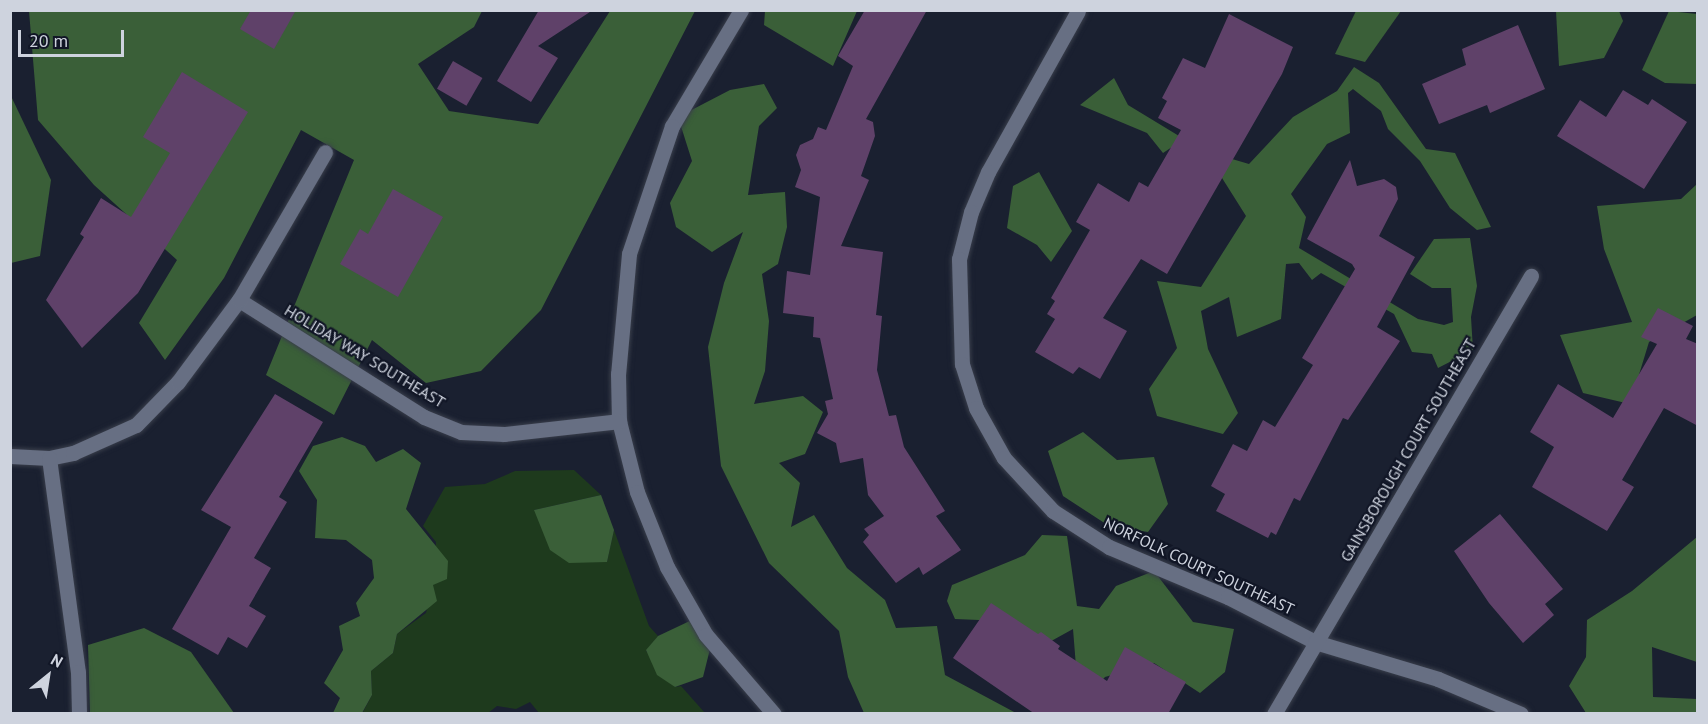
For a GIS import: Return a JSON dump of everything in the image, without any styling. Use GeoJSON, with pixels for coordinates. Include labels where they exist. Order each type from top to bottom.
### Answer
{"type":"FeatureCollection","features":[{"type":"Feature","properties":{"kind":"street"},"geometry":{"type":"LineString","coordinates":[[741,10],[672,126],[630,254],[618,374],[619,422],[637,492],[666,567],[706,635],[774,714]]}},
{"type":"Feature","properties":{"kind":"street","name":"NORFOLK COURT SOUTHEAST"},"geometry":{"type":"LineString","coordinates":[[1078,11],[988,171],[971,212],[959,260],[957,309],[962,363],[976,408],[1004,458],[1053,511],[1109,547],[1228,597],[1315,642],[1438,679],[1521,714]]}},
{"type":"Feature","properties":{"kind":"street"},"geometry":{"type":"LineString","coordinates":[[10,456],[49,458],[73,453],[136,424],[178,382],[239,300],[325,152]]}},
{"type":"Feature","properties":{"kind":"street","name":"GAINSBOROUGH COURT SOUTHEAST"},"geometry":{"type":"LineString","coordinates":[[1274,714],[1531,276]]}},
{"type":"Feature","properties":{"kind":"street","name":"HOLIDAY WAY SOUTHEAST"},"geometry":{"type":"LineString","coordinates":[[239,300],[424,417],[461,432],[504,434],[619,422]]}},
{"type":"Feature","properties":{"kind":"street"},"geometry":{"type":"LineString","coordinates":[[49,458],[78,672],[79,714]]}},
{"type":"Feature","properties":{"kind":"green space"},"geometry":{"type":"Polygon","coordinates":[[[765,10],[857,11],[833,66],[764,25],[765,10]]]}},
{"type":"Feature","properties":{"kind":"green space"},"geometry":{"type":"Polygon","coordinates":[[[29,11],[482,11],[474,27],[418,64],[449,111],[538,124],[610,11],[695,11],[541,310],[481,371],[426,383],[372,340],[334,415],[266,375],[354,160],[301,130],[224,278],[165,360],[139,323],[177,260],[94,185],[38,120],[29,11]]]}},
{"type":"Feature","properties":{"kind":"green space"},"geometry":{"type":"Polygon","coordinates":[[[1356,11],[1401,11],[1365,62],[1335,54],[1356,11]]]}},
{"type":"Feature","properties":{"kind":"green space"},"geometry":{"type":"Polygon","coordinates":[[[1556,11],[1619,11],[1623,21],[1604,58],[1559,66],[1556,11]]]}},
{"type":"Feature","properties":{"kind":"green space"},"geometry":{"type":"Polygon","coordinates":[[[1669,11],[1697,14],[1697,84],[1665,83],[1642,70],[1669,11]]]}},
{"type":"Feature","properties":{"kind":"green space"},"geometry":{"type":"Polygon","coordinates":[[[1354,67],[1379,83],[1426,149],[1455,153],[1491,227],[1477,230],[1450,208],[1420,161],[1388,129],[1381,111],[1353,89],[1348,93],[1350,133],[1327,144],[1291,194],[1306,217],[1299,248],[1418,319],[1444,325],[1453,322],[1451,288],[1432,288],[1410,274],[1434,239],[1470,238],[1477,286],[1471,317],[1473,350],[1438,368],[1432,354],[1412,352],[1394,314],[1321,273],[1312,280],[1299,263],[1286,264],[1281,319],[1237,337],[1229,297],[1201,311],[1208,349],[1238,413],[1223,434],[1157,416],[1149,389],[1177,348],[1157,281],[1201,287],[1246,216],[1205,151],[1249,164],[1293,117],[1337,91],[1354,67]]]}},
{"type":"Feature","properties":{"kind":"green space"},"geometry":{"type":"Polygon","coordinates":[[[1114,78],[1128,105],[1184,139],[1163,153],[1147,133],[1080,105],[1114,78]]]}},
{"type":"Feature","properties":{"kind":"green space"},"geometry":{"type":"Polygon","coordinates":[[[764,84],[777,108],[759,126],[748,195],[785,192],[787,227],[778,264],[762,274],[769,321],[765,371],[754,404],[803,396],[823,412],[805,454],[779,463],[800,483],[791,527],[814,515],[847,568],[885,600],[896,628],[937,626],[945,675],[1016,713],[864,713],[848,677],[839,631],[769,563],[721,466],[708,347],[724,283],[743,232],[712,252],[676,227],[670,203],[692,161],[678,117],[730,90],[764,84]]]}},
{"type":"Feature","properties":{"kind":"green space"},"geometry":{"type":"Polygon","coordinates":[[[10,94],[51,180],[40,256],[11,263],[10,94]]]}},
{"type":"Feature","properties":{"kind":"green space"},"geometry":{"type":"Polygon","coordinates":[[[1039,172],[1072,231],[1051,262],[1037,245],[1007,228],[1013,186],[1039,172]]]}},
{"type":"Feature","properties":{"kind":"green space"},"geometry":{"type":"Polygon","coordinates":[[[1697,184],[1697,315],[1649,342],[1630,404],[1583,393],[1560,335],[1632,322],[1604,249],[1597,206],[1681,199],[1697,184]]]}},
{"type":"Feature","properties":{"kind":"green space"},"geometry":{"type":"Polygon","coordinates":[[[1083,432],[1117,460],[1154,457],[1168,504],[1148,532],[1109,526],[1063,496],[1048,451],[1083,432]]]}},
{"type":"Feature","properties":{"kind":"green space"},"geometry":{"type":"Polygon","coordinates":[[[342,437],[365,446],[376,462],[403,449],[421,463],[406,509],[448,561],[447,579],[433,585],[437,601],[397,634],[393,653],[371,671],[372,695],[362,713],[333,713],[340,698],[324,683],[343,650],[339,626],[360,616],[356,603],[374,578],[372,560],[346,540],[315,538],[317,500],[299,471],[313,446],[342,437]]]}},
{"type":"Feature","properties":{"kind":"green space"},"geometry":{"type":"Polygon","coordinates":[[[574,470],[601,495],[534,510],[607,562],[614,530],[649,626],[658,636],[646,651],[675,687],[681,686],[705,713],[539,713],[530,702],[516,709],[497,706],[488,713],[362,714],[372,695],[371,671],[393,653],[397,634],[426,613],[433,585],[436,542],[423,526],[445,487],[485,484],[515,471],[574,470]]]}},
{"type":"Feature","properties":{"kind":"green space"},"geometry":{"type":"Polygon","coordinates":[[[601,495],[614,530],[607,562],[569,563],[550,550],[534,510],[601,495]]]}},
{"type":"Feature","properties":{"kind":"green space"},"geometry":{"type":"Polygon","coordinates":[[[1042,535],[1067,536],[1077,606],[1099,609],[1116,586],[1154,571],[1193,622],[1234,629],[1225,672],[1200,693],[1154,663],[1105,677],[1071,713],[1077,679],[1073,629],[1035,650],[979,620],[955,619],[947,601],[952,585],[1025,555],[1042,535]]]}},
{"type":"Feature","properties":{"kind":"green space"},"geometry":{"type":"Polygon","coordinates":[[[1697,537],[1697,662],[1652,647],[1653,697],[1697,699],[1697,713],[1586,713],[1569,686],[1586,657],[1587,620],[1632,591],[1697,537]]]}},
{"type":"Feature","properties":{"kind":"green space"},"geometry":{"type":"Polygon","coordinates":[[[694,619],[711,645],[703,677],[675,687],[657,675],[646,650],[658,636],[694,619]]]}},
{"type":"Feature","properties":{"kind":"green space"},"geometry":{"type":"Polygon","coordinates":[[[144,628],[191,652],[234,713],[90,713],[88,645],[144,628]]]}},
{"type":"Feature","properties":{"kind":"building"},"geometry":{"type":"Polygon","coordinates":[[[251,10],[296,10],[274,49],[240,29],[251,10]]]}},
{"type":"Feature","properties":{"kind":"building"},"geometry":{"type":"Polygon","coordinates":[[[539,10],[593,10],[538,46],[558,58],[531,102],[497,81],[539,10]]]}},
{"type":"Feature","properties":{"kind":"building"},"geometry":{"type":"Polygon","coordinates":[[[865,10],[927,10],[866,119],[873,122],[875,136],[861,176],[869,180],[841,246],[883,252],[876,315],[882,316],[877,370],[889,416],[896,415],[904,447],[945,511],[936,516],[961,550],[923,575],[919,567],[896,583],[863,542],[869,535],[864,529],[884,516],[868,495],[863,458],[840,463],[836,443],[817,433],[828,414],[825,401],[833,399],[820,338],[813,337],[814,317],[783,313],[787,271],[810,275],[820,197],[795,187],[801,170],[796,155],[800,145],[813,139],[818,127],[826,130],[853,66],[838,56],[865,10]]]}},
{"type":"Feature","properties":{"kind":"building"},"geometry":{"type":"Polygon","coordinates":[[[1229,14],[1293,47],[1282,74],[1167,274],[1141,259],[1103,318],[1127,331],[1100,379],[1079,367],[1073,374],[1035,352],[1055,319],[1047,314],[1055,301],[1051,298],[1090,230],[1076,222],[1098,183],[1129,202],[1139,182],[1148,187],[1181,130],[1158,118],[1167,101],[1162,98],[1183,58],[1205,68],[1229,14]]]}},
{"type":"Feature","properties":{"kind":"building"},"geometry":{"type":"Polygon","coordinates":[[[1518,25],[1545,89],[1490,113],[1487,105],[1439,124],[1422,84],[1466,65],[1462,49],[1518,25]]]}},
{"type":"Feature","properties":{"kind":"building"},"geometry":{"type":"Polygon","coordinates":[[[453,61],[482,78],[466,106],[437,89],[453,61]]]}},
{"type":"Feature","properties":{"kind":"building"},"geometry":{"type":"Polygon","coordinates":[[[182,72],[248,112],[138,293],[82,348],[46,300],[84,237],[80,234],[101,198],[131,217],[170,153],[143,137],[182,72]]]}},
{"type":"Feature","properties":{"kind":"building"},"geometry":{"type":"Polygon","coordinates":[[[1623,90],[1648,105],[1652,99],[1687,122],[1644,189],[1557,136],[1580,100],[1606,117],[1623,90]]]}},
{"type":"Feature","properties":{"kind":"building"},"geometry":{"type":"Polygon","coordinates":[[[1350,160],[1357,186],[1384,179],[1396,187],[1398,199],[1379,236],[1415,257],[1377,327],[1400,341],[1348,420],[1343,418],[1300,501],[1294,498],[1276,535],[1271,532],[1268,538],[1216,511],[1225,494],[1211,486],[1233,444],[1247,451],[1263,420],[1275,427],[1313,365],[1302,358],[1355,269],[1352,264],[1307,239],[1350,160]]]}},
{"type":"Feature","properties":{"kind":"building"},"geometry":{"type":"Polygon","coordinates":[[[393,189],[443,217],[398,297],[340,264],[360,229],[368,234],[393,189]]]}},
{"type":"Feature","properties":{"kind":"building"},"geometry":{"type":"Polygon","coordinates":[[[1658,308],[1693,326],[1686,339],[1698,344],[1698,426],[1664,408],[1622,480],[1634,487],[1607,531],[1532,487],[1554,447],[1530,432],[1558,384],[1613,418],[1657,344],[1641,337],[1658,308]]]}},
{"type":"Feature","properties":{"kind":"building"},"geometry":{"type":"Polygon","coordinates":[[[275,394],[323,422],[279,497],[287,502],[254,558],[271,568],[249,606],[266,616],[247,648],[228,637],[218,655],[172,629],[231,527],[201,510],[275,394]]]}},
{"type":"Feature","properties":{"kind":"building"},"geometry":{"type":"Polygon","coordinates":[[[1500,514],[1563,589],[1545,604],[1554,615],[1523,643],[1489,603],[1454,551],[1500,514]]]}},
{"type":"Feature","properties":{"kind":"building"},"geometry":{"type":"Polygon","coordinates":[[[991,603],[1038,634],[1041,632],[1060,646],[1058,649],[1107,681],[1125,647],[1186,682],[1168,714],[1035,714],[953,658],[991,603]]]}}]}
